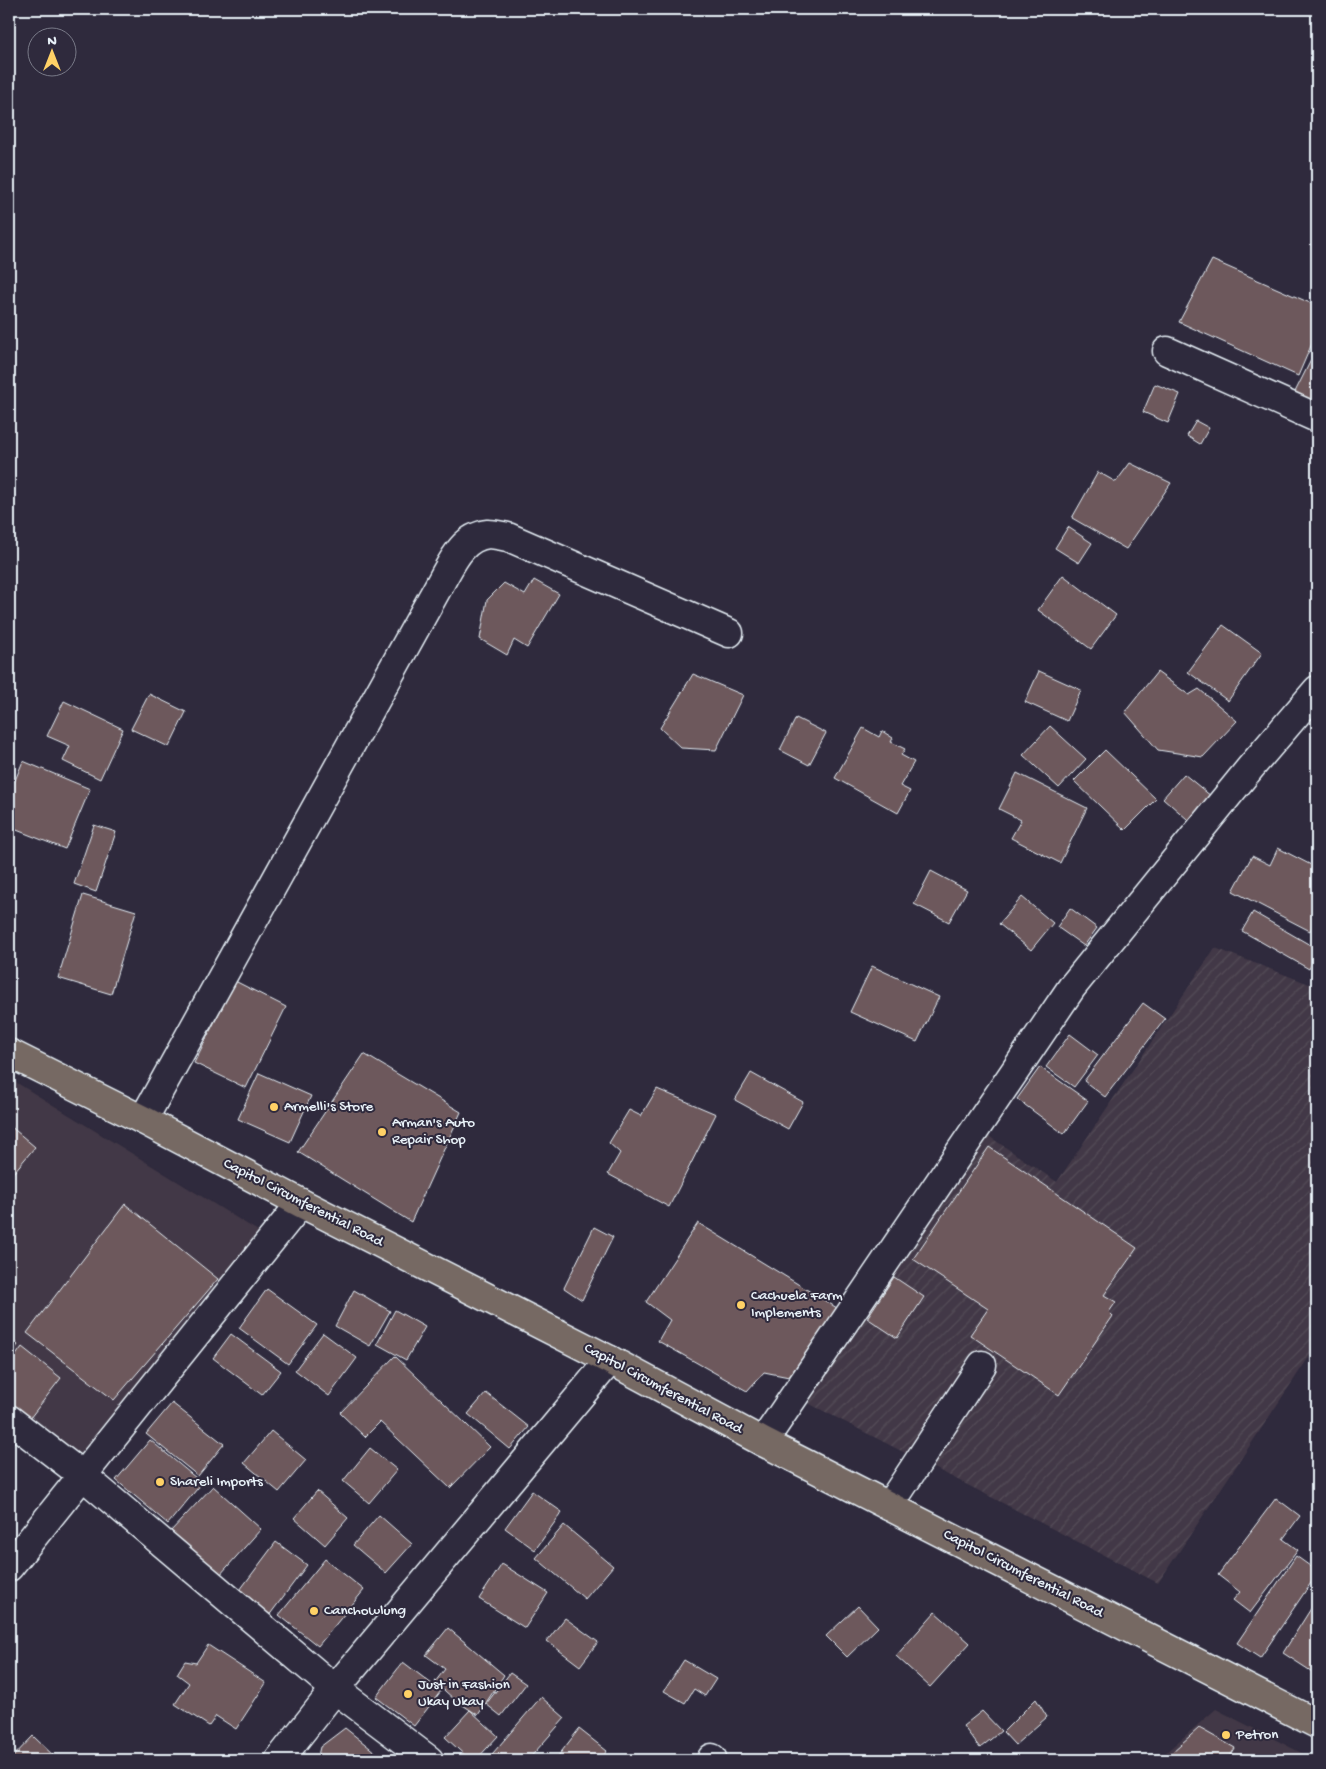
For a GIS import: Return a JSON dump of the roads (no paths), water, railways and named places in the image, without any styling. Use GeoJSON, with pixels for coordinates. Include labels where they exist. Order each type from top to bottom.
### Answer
{"type":"FeatureCollection","features":[{"type":"Feature","properties":{"kind":"main road","name":"Capitol Circumferential Road"},"geometry":{"type":"LineString","coordinates":[[9,1053],[610,1360],[763,1442],[1317,1724]]}},
{"type":"Feature","properties":{"kind":"street"},"geometry":{"type":"LineString","coordinates":[[1167,351],[1317,418]]}},
{"type":"Feature","properties":{"kind":"street"},"geometry":{"type":"LineString","coordinates":[[143,1120],[442,580],[457,554],[470,540],[489,534],[508,537],[729,633]]}},
{"type":"Feature","properties":{"kind":"street"},"geometry":{"type":"LineString","coordinates":[[763,1442],[1072,987],[1250,767],[1317,690]]}},
{"type":"Feature","properties":{"kind":"street"},"geometry":{"type":"LineString","coordinates":[[9,1567],[301,1203]]}},
{"type":"Feature","properties":{"kind":"street"},"geometry":{"type":"LineString","coordinates":[[279,1760],[335,1688],[610,1360]]}},
{"type":"Feature","properties":{"kind":"street"},"geometry":{"type":"LineString","coordinates":[[889,1506],[982,1365]]}},
{"type":"Feature","properties":{"kind":"street"},"geometry":{"type":"LineString","coordinates":[[9,1419],[82,1475],[335,1688],[429,1760]]}},
{"type":"Feature","properties":{"kind":"place","name":"Armelli's Store"},"geometry":{"type":"Point","coordinates":[274,1107]}},
{"type":"Feature","properties":{"kind":"place","name":"Arman's Auto Repair Shop"},"geometry":{"type":"Point","coordinates":[382,1132]}},
{"type":"Feature","properties":{"kind":"place","name":"Cachuela Farm Implements"},"geometry":{"type":"Point","coordinates":[741,1305]}},
{"type":"Feature","properties":{"kind":"place","name":"Shareli Imports"},"geometry":{"type":"Point","coordinates":[160,1482]}},
{"type":"Feature","properties":{"kind":"place","name":"Canchowlung"},"geometry":{"type":"Point","coordinates":[314,1611]}},
{"type":"Feature","properties":{"kind":"place","name":"Just in Fashion Ukay Ukay"},"geometry":{"type":"Point","coordinates":[408,1694]}},
{"type":"Feature","properties":{"kind":"place","name":"Petron"},"geometry":{"type":"Point","coordinates":[1226,1735]}}]}
